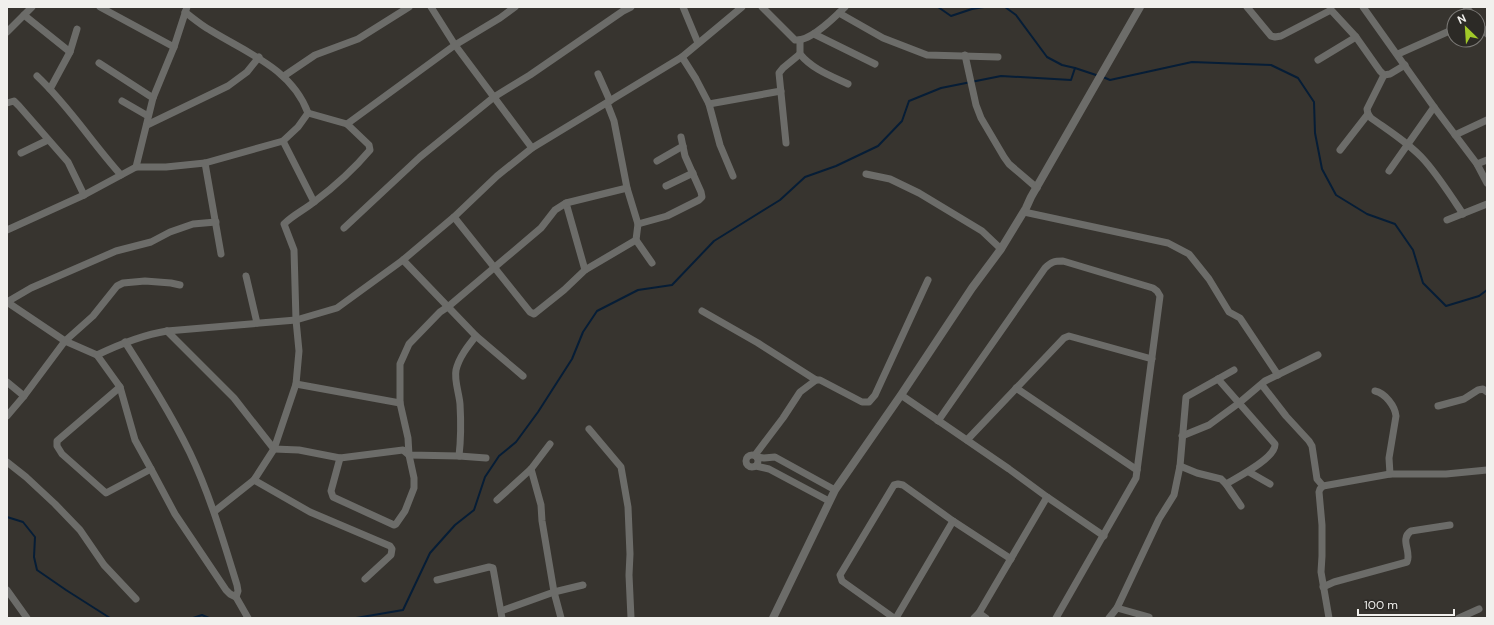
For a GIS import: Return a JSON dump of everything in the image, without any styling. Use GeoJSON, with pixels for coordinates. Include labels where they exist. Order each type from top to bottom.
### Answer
{"type":"FeatureCollection","features":[{"type":"Feature","properties":{"kind":"street"},"geometry":{"type":"LineString","coordinates":[[7,32],[32,7]]}},
{"type":"Feature","properties":{"kind":"street"},"geometry":{"type":"LineString","coordinates":[[100,7],[112,10],[174,47]]}},
{"type":"Feature","properties":{"kind":"street"},"geometry":{"type":"LineString","coordinates":[[284,76],[315,55],[358,39],[408,7]]}},
{"type":"Feature","properties":{"kind":"street"},"geometry":{"type":"LineString","coordinates":[[431,7],[455,45],[532,148]]}},
{"type":"Feature","properties":{"kind":"street"},"geometry":{"type":"LineString","coordinates":[[347,124],[455,45],[500,18],[514,7]]}},
{"type":"Feature","properties":{"kind":"street"},"geometry":{"type":"LineString","coordinates":[[344,228],[420,157],[494,97],[530,75],[631,7]]}},
{"type":"Feature","properties":{"kind":"street"},"geometry":{"type":"LineString","coordinates":[[683,7],[698,43]]}},
{"type":"Feature","properties":{"kind":"street"},"geometry":{"type":"LineString","coordinates":[[97,355],[149,333],[296,320],[337,308],[403,260],[454,217],[497,176],[532,148],[682,56],[742,7]]}},
{"type":"Feature","properties":{"kind":"street"},"geometry":{"type":"LineString","coordinates":[[762,7],[795,40],[800,40],[814,34],[845,7]]}},
{"type":"Feature","properties":{"kind":"street"},"geometry":{"type":"LineString","coordinates":[[773,618],[835,490],[901,395],[972,288],[1001,249],[1024,212],[1140,7]]}},
{"type":"Feature","properties":{"kind":"street"},"geometry":{"type":"LineString","coordinates":[[1247,7],[1270,36],[1275,37],[1281,36],[1330,9],[1356,37],[1384,75]]}},
{"type":"Feature","properties":{"kind":"street"},"geometry":{"type":"LineString","coordinates":[[1363,7],[1398,54],[1434,107],[1477,164],[1487,183]]}},
{"type":"Feature","properties":{"kind":"street"},"geometry":{"type":"LineString","coordinates":[[136,167],[148,116],[186,10],[209,30],[259,57],[284,76],[303,101],[308,113]]}},
{"type":"Feature","properties":{"kind":"street"},"geometry":{"type":"LineString","coordinates":[[839,13],[883,38],[927,54],[998,57]]}},
{"type":"Feature","properties":{"kind":"street"},"geometry":{"type":"LineString","coordinates":[[24,15],[70,52]]}},
{"type":"Feature","properties":{"kind":"street"},"geometry":{"type":"LineString","coordinates":[[50,88],[70,52],[77,29]]}},
{"type":"Feature","properties":{"kind":"street"},"geometry":{"type":"LineString","coordinates":[[1398,54],[1446,33]]}},
{"type":"Feature","properties":{"kind":"street"},"geometry":{"type":"LineString","coordinates":[[814,34],[875,64]]}},
{"type":"Feature","properties":{"kind":"street"},"geometry":{"type":"LineString","coordinates":[[1318,60],[1356,37]]}},
{"type":"Feature","properties":{"kind":"street"},"geometry":{"type":"LineString","coordinates":[[800,40],[800,54]]}},
{"type":"Feature","properties":{"kind":"street"},"geometry":{"type":"LineString","coordinates":[[800,54],[820,70],[848,84]]}},
{"type":"Feature","properties":{"kind":"street"},"geometry":{"type":"LineString","coordinates":[[786,143],[779,73],[800,54]]}},
{"type":"Feature","properties":{"kind":"street"},"geometry":{"type":"LineString","coordinates":[[965,55],[970,83],[981,118],[1004,157],[1015,170],[1037,188]]}},
{"type":"Feature","properties":{"kind":"street"},"geometry":{"type":"LineString","coordinates":[[682,56],[709,104],[720,145],[733,176]]}},
{"type":"Feature","properties":{"kind":"street"},"geometry":{"type":"LineString","coordinates":[[147,125],[228,86],[247,72],[259,57]]}},
{"type":"Feature","properties":{"kind":"street"},"geometry":{"type":"LineString","coordinates":[[99,63],[154,98]]}},
{"type":"Feature","properties":{"kind":"street"},"geometry":{"type":"LineString","coordinates":[[1384,75],[1390,74],[1405,65]]}},
{"type":"Feature","properties":{"kind":"street"},"geometry":{"type":"LineString","coordinates":[[598,74],[614,121],[626,188],[638,224],[636,240],[652,264]]}},
{"type":"Feature","properties":{"kind":"street"},"geometry":{"type":"LineString","coordinates":[[1384,75],[1367,109],[1368,114],[1371,118],[1408,144],[1424,160],[1463,214]]}},
{"type":"Feature","properties":{"kind":"street"},"geometry":{"type":"LineString","coordinates":[[37,76],[50,88],[121,175]]}},
{"type":"Feature","properties":{"kind":"street"},"geometry":{"type":"LineString","coordinates":[[709,104],[781,91]]}},
{"type":"Feature","properties":{"kind":"street"},"geometry":{"type":"LineString","coordinates":[[122,100],[148,116]]}},
{"type":"Feature","properties":{"kind":"street"},"geometry":{"type":"LineString","coordinates":[[7,103],[14,101],[68,162],[84,195]]}},
{"type":"Feature","properties":{"kind":"street"},"geometry":{"type":"LineString","coordinates":[[1389,171],[1434,107]]}},
{"type":"Feature","properties":{"kind":"street"},"geometry":{"type":"LineString","coordinates":[[214,511],[254,480],[274,449],[296,384],[298,351],[294,250],[284,224],[290,218],[314,202],[355,167],[370,150],[369,145],[347,124],[308,113]]}},
{"type":"Feature","properties":{"kind":"street"},"geometry":{"type":"LineString","coordinates":[[7,230],[84,195],[136,167],[166,167],[205,163],[283,141],[308,113]]}},
{"type":"Feature","properties":{"kind":"street"},"geometry":{"type":"LineString","coordinates":[[1340,150],[1368,114]]}},
{"type":"Feature","properties":{"kind":"street"},"geometry":{"type":"LineString","coordinates":[[1455,135],[1487,120]]}},
{"type":"Feature","properties":{"kind":"street"},"geometry":{"type":"LineString","coordinates":[[638,224],[667,216],[699,200],[702,197],[685,156],[681,137]]}},
{"type":"Feature","properties":{"kind":"street"},"geometry":{"type":"LineString","coordinates":[[22,153],[48,140]]}},
{"type":"Feature","properties":{"kind":"street"},"geometry":{"type":"LineString","coordinates":[[283,141],[314,202]]}},
{"type":"Feature","properties":{"kind":"street"},"geometry":{"type":"LineString","coordinates":[[657,161],[683,146]]}},
{"type":"Feature","properties":{"kind":"street"},"geometry":{"type":"LineString","coordinates":[[1477,164],[1487,160]]}},
{"type":"Feature","properties":{"kind":"street"},"geometry":{"type":"LineString","coordinates":[[205,163],[222,254]]}},
{"type":"Feature","properties":{"kind":"street"},"geometry":{"type":"LineString","coordinates":[[666,186],[693,173]]}},
{"type":"Feature","properties":{"kind":"street"},"geometry":{"type":"LineString","coordinates":[[866,174],[890,179],[919,193],[982,232],[1001,249]]}},
{"type":"Feature","properties":{"kind":"street"},"geometry":{"type":"LineString","coordinates":[[340,458],[331,491],[333,497],[396,524],[404,511],[414,488],[408,438],[400,403],[400,364],[409,344],[440,312],[541,228],[555,210],[566,203],[626,188]]}},
{"type":"Feature","properties":{"kind":"street"},"geometry":{"type":"LineString","coordinates":[[566,203],[585,270]]}},
{"type":"Feature","properties":{"kind":"street"},"geometry":{"type":"LineString","coordinates":[[1447,220],[1487,204]]}},
{"type":"Feature","properties":{"kind":"street"},"geometry":{"type":"LineString","coordinates":[[1024,212],[1168,243],[1189,254],[1209,279],[1230,312],[1240,318],[1278,375]]}},
{"type":"Feature","properties":{"kind":"street"},"geometry":{"type":"LineString","coordinates":[[454,217],[530,312],[534,314],[564,290],[585,270],[636,240]]}},
{"type":"Feature","properties":{"kind":"street"},"geometry":{"type":"LineString","coordinates":[[216,222],[194,224],[170,232],[151,242],[116,251],[31,288],[7,302],[65,341],[97,355],[120,387],[135,440],[175,514],[222,584],[230,594],[236,597],[248,618]]}},
{"type":"Feature","properties":{"kind":"street"},"geometry":{"type":"LineString","coordinates":[[403,260],[449,306],[476,336],[523,376]]}},
{"type":"Feature","properties":{"kind":"street"},"geometry":{"type":"LineString","coordinates":[[938,421],[1050,263],[1055,261],[1071,264],[1153,288],[1160,296],[1136,478],[1056,618]]}},
{"type":"Feature","properties":{"kind":"street"},"geometry":{"type":"LineString","coordinates":[[246,276],[257,323]]}},
{"type":"Feature","properties":{"kind":"street"},"geometry":{"type":"LineString","coordinates":[[702,311],[758,343],[816,380],[820,380],[862,402],[869,402],[875,395],[928,280]]}},
{"type":"Feature","properties":{"kind":"street"},"geometry":{"type":"LineString","coordinates":[[7,416],[24,396],[65,341],[93,316],[117,286],[123,283],[145,281],[180,285]]}},
{"type":"Feature","properties":{"kind":"street"},"geometry":{"type":"LineString","coordinates":[[167,331],[234,398],[274,449],[299,450],[340,458],[403,450],[409,455],[486,458]]}},
{"type":"Feature","properties":{"kind":"street"},"geometry":{"type":"LineString","coordinates":[[459,456],[461,440],[460,411],[456,372],[462,356],[476,336]]}},
{"type":"Feature","properties":{"kind":"street"},"geometry":{"type":"LineString","coordinates":[[967,440],[1064,338],[1069,336],[1152,358]]}},
{"type":"Feature","properties":{"kind":"street"},"geometry":{"type":"LineString","coordinates":[[125,342],[158,394],[189,452],[214,511],[237,585],[238,591],[236,597]]}},
{"type":"Feature","properties":{"kind":"street"},"geometry":{"type":"LineString","coordinates":[[1182,436],[1209,425],[1262,384],[1318,355]]}},
{"type":"Feature","properties":{"kind":"street"},"geometry":{"type":"LineString","coordinates":[[1109,618],[1117,608],[1159,519],[1174,495],[1180,466],[1186,397],[1234,370]]}},
{"type":"Feature","properties":{"kind":"street"},"geometry":{"type":"LineString","coordinates":[[1218,378],[1275,444],[1274,451],[1249,472],[1226,484]]}},
{"type":"Feature","properties":{"kind":"street"},"geometry":{"type":"LineString","coordinates":[[756,456],[800,392],[816,380]]}},
{"type":"Feature","properties":{"kind":"street"},"geometry":{"type":"LineString","coordinates":[[7,382],[24,396]]}},
{"type":"Feature","properties":{"kind":"street"},"geometry":{"type":"LineString","coordinates":[[296,384],[400,403]]}},
{"type":"Feature","properties":{"kind":"street"},"geometry":{"type":"LineString","coordinates":[[1262,384],[1286,416],[1312,446],[1317,479],[1322,486]]}},
{"type":"Feature","properties":{"kind":"street"},"geometry":{"type":"LineString","coordinates":[[120,387],[57,441],[57,446],[62,454],[106,493],[151,469]]}},
{"type":"Feature","properties":{"kind":"street"},"geometry":{"type":"LineString","coordinates":[[1016,388],[1137,470]]}},
{"type":"Feature","properties":{"kind":"street"},"geometry":{"type":"LineString","coordinates":[[1438,406],[1464,399],[1478,390],[1483,389],[1487,392]]}},
{"type":"Feature","properties":{"kind":"street"},"geometry":{"type":"LineString","coordinates":[[1375,391],[1382,393],[1395,411],[1395,425],[1389,458],[1390,474]]}},
{"type":"Feature","properties":{"kind":"street"},"geometry":{"type":"LineString","coordinates":[[901,395],[1104,536]]}},
{"type":"Feature","properties":{"kind":"street"},"geometry":{"type":"LineString","coordinates":[[589,429],[621,467],[628,507],[631,618]]}},
{"type":"Feature","properties":{"kind":"street"},"geometry":{"type":"LineString","coordinates":[[497,500],[531,470],[550,444]]}},
{"type":"Feature","properties":{"kind":"street"},"geometry":{"type":"LineString","coordinates":[[829,501],[769,469],[750,466],[746,461],[749,456],[764,458],[775,457],[835,490]]}},
{"type":"Feature","properties":{"kind":"street"},"geometry":{"type":"LineString","coordinates":[[756,456],[758,463],[756,466]]}},
{"type":"Feature","properties":{"kind":"street"},"geometry":{"type":"LineString","coordinates":[[7,462],[26,477],[55,504],[80,530],[104,565],[136,598]]}},
{"type":"Feature","properties":{"kind":"street"},"geometry":{"type":"LineString","coordinates":[[1180,466],[1197,473],[1221,479],[1241,506]]}},
{"type":"Feature","properties":{"kind":"street"},"geometry":{"type":"LineString","coordinates":[[531,470],[541,504],[542,521],[560,618]]}},
{"type":"Feature","properties":{"kind":"street"},"geometry":{"type":"LineString","coordinates":[[1322,486],[1390,474],[1446,474],[1487,470]]}},
{"type":"Feature","properties":{"kind":"street"},"geometry":{"type":"LineString","coordinates":[[1249,472],[1270,484]]}},
{"type":"Feature","properties":{"kind":"street"},"geometry":{"type":"LineString","coordinates":[[254,480],[310,512],[390,546],[392,549],[391,555],[365,579]]}},
{"type":"Feature","properties":{"kind":"street"},"geometry":{"type":"LineString","coordinates":[[952,521],[895,618],[842,581],[840,575],[894,485],[898,484],[903,485],[952,521],[1011,559]]}},
{"type":"Feature","properties":{"kind":"street"},"geometry":{"type":"LineString","coordinates":[[1322,486],[1319,492],[1322,525],[1321,572],[1329,618]]}},
{"type":"Feature","properties":{"kind":"street"},"geometry":{"type":"LineString","coordinates":[[986,618],[976,616],[1047,497]]}},
{"type":"Feature","properties":{"kind":"street"},"geometry":{"type":"LineString","coordinates":[[1323,587],[1334,582],[1407,562],[1408,559],[1405,537],[1411,531],[1450,525]]}},
{"type":"Feature","properties":{"kind":"street"},"geometry":{"type":"LineString","coordinates":[[437,580],[488,567],[493,568],[502,615],[554,592],[583,585]]}},
{"type":"Feature","properties":{"kind":"street"},"geometry":{"type":"LineString","coordinates":[[7,590],[27,618]]}},
{"type":"Feature","properties":{"kind":"street"},"geometry":{"type":"LineString","coordinates":[[1117,608],[1149,617]]}},
{"type":"Feature","properties":{"kind":"street"},"geometry":{"type":"LineString","coordinates":[[1459,618],[1479,610]]}},
{"type":"Feature","properties":{"kind":"waterway"},"geometry":{"type":"LineString","coordinates":[[938,7],[951,16],[972,9],[984,7]]}},
{"type":"Feature","properties":{"kind":"waterway"},"geometry":{"type":"LineString","coordinates":[[1005,7],[1016,15],[1047,57],[1062,65],[1099,76]]}},
{"type":"Feature","properties":{"kind":"waterway"},"geometry":{"type":"LineString","coordinates":[[1103,77],[1110,80],[1192,62],[1271,65],[1298,78],[1314,102],[1315,133],[1322,169],[1336,195],[1367,214],[1395,224],[1413,250],[1423,283],[1446,306],[1479,296],[1487,290]]}},
{"type":"Feature","properties":{"kind":"waterway"},"geometry":{"type":"LineString","coordinates":[[356,618],[403,610],[430,553],[455,525],[474,510],[485,477],[499,456],[516,442],[538,412],[572,359],[583,332],[597,311],[638,290],[672,285],[714,241],[780,200],[805,177],[836,166],[878,146],[902,121],[909,101],[941,88],[1001,76],[1071,80],[1075,68]]}},
{"type":"Feature","properties":{"kind":"waterway"},"geometry":{"type":"LineString","coordinates":[[7,517],[23,522],[35,537],[34,557],[37,570],[110,618]]}},
{"type":"Feature","properties":{"kind":"waterway"},"geometry":{"type":"LineString","coordinates":[[193,618],[202,615],[209,618]]}}]}
